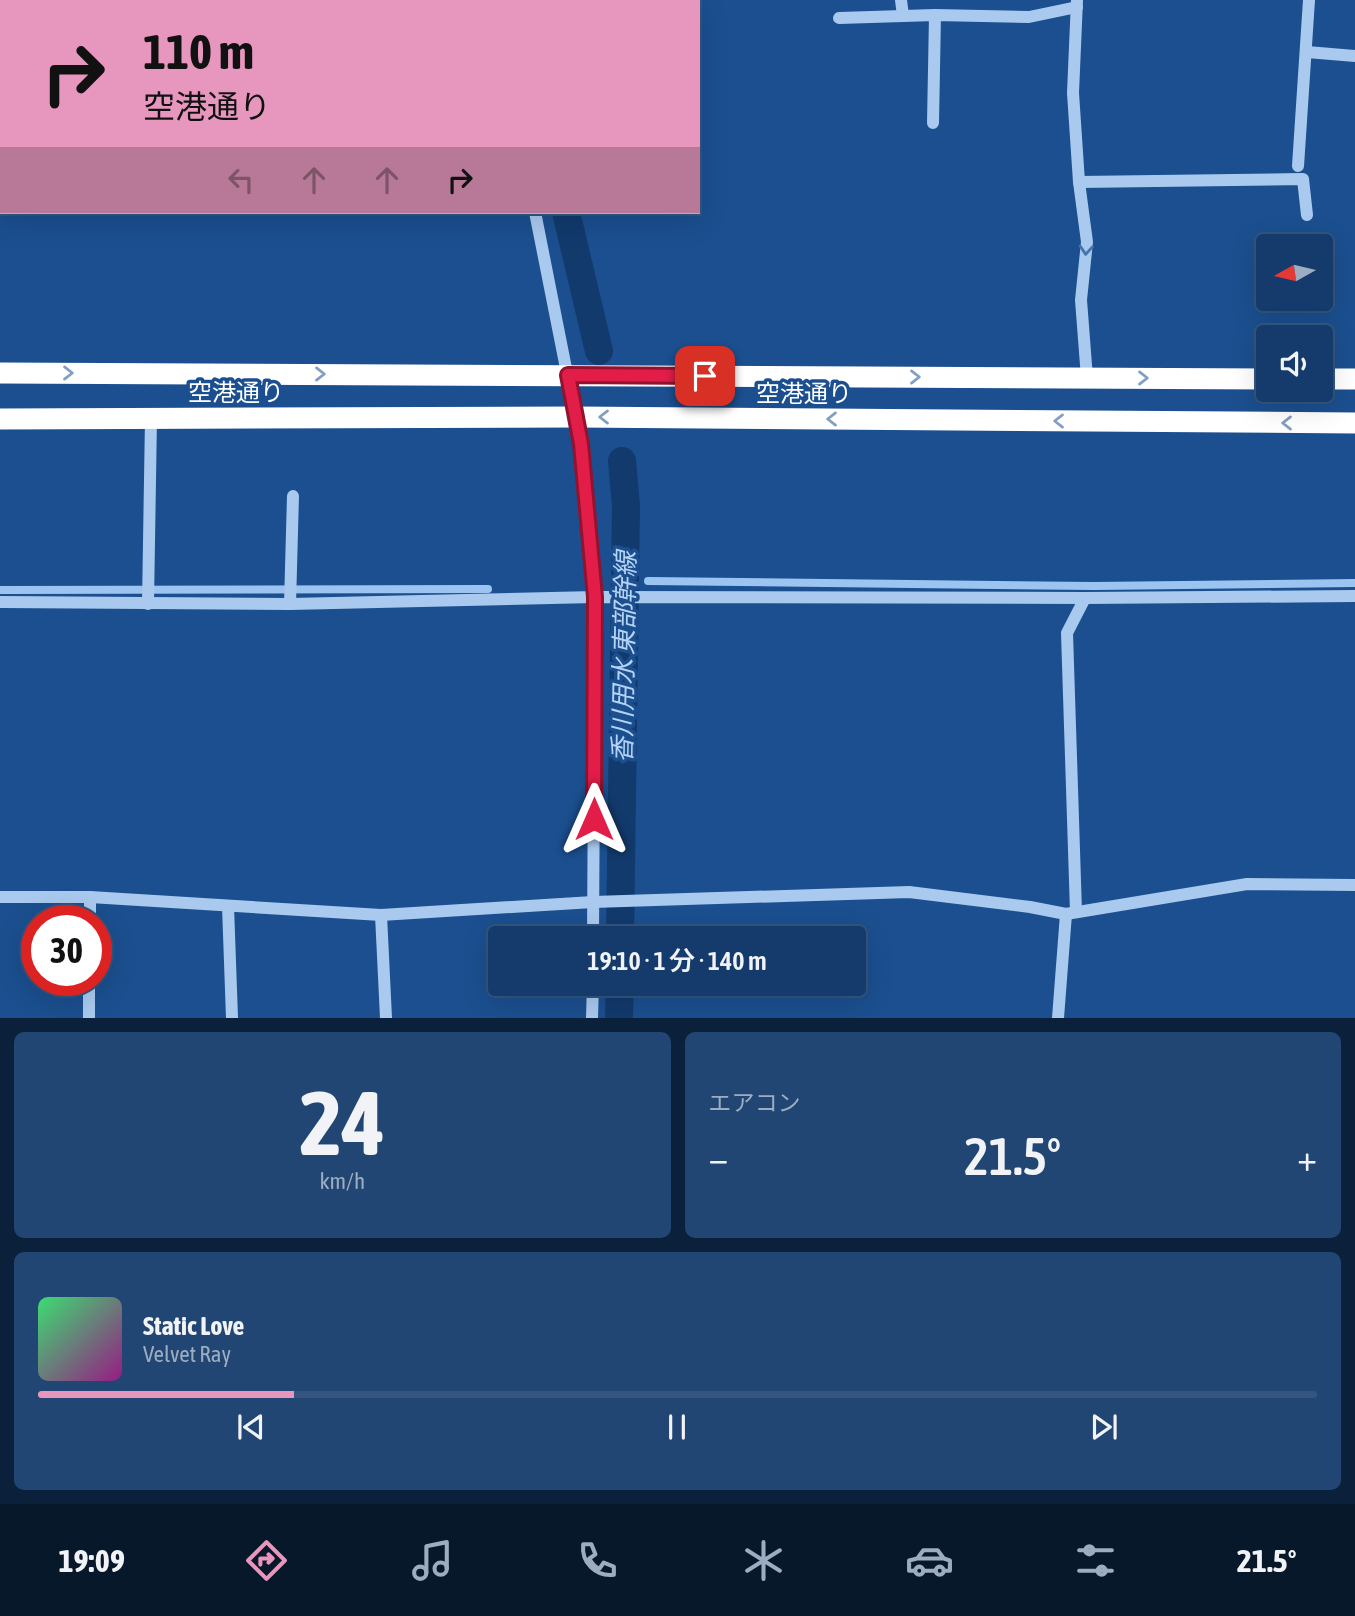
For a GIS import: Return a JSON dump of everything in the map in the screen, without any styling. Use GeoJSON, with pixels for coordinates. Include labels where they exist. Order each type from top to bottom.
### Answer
{"type":"FeatureCollection","features":[{"type":"Feature","properties":{"kind":"highway","name":"空港通り"},"geometry":{"type":"LineString","coordinates":[[0,373],[1256,379]]}},
{"type":"Feature","properties":{"kind":"highway"},"geometry":{"type":"LineString","coordinates":[[1333,379],[1355,379]]}},
{"type":"Feature","properties":{"kind":"highway","name":"空港通り"},"geometry":{"type":"LineString","coordinates":[[0,419],[576,417],[1355,423]]}},
{"type":"Feature","properties":{"kind":"street"},"geometry":{"type":"LineString","coordinates":[[901,0],[903,16]]}},
{"type":"Feature","properties":{"kind":"street"},"geometry":{"type":"LineString","coordinates":[[1298,166],[1309,0]]}},
{"type":"Feature","properties":{"kind":"street"},"geometry":{"type":"LineString","coordinates":[[839,18],[935,15],[1029,17],[1077,4],[1073,93],[1087,242],[1081,300],[1087,378]]}},
{"type":"Feature","properties":{"kind":"street"},"geometry":{"type":"LineString","coordinates":[[933,124],[935,15]]}},
{"type":"Feature","properties":{"kind":"street"},"geometry":{"type":"LineString","coordinates":[[1307,52],[1355,56]]}},
{"type":"Feature","properties":{"kind":"street"},"geometry":{"type":"LineString","coordinates":[[1080,182],[1303,179],[1307,215]]}},
{"type":"Feature","properties":{"kind":"street"},"geometry":{"type":"LineString","coordinates":[[535,214],[581,444],[595,597],[593,926]]}},
{"type":"Feature","properties":{"kind":"street"},"geometry":{"type":"LineString","coordinates":[[148,603],[151,418]]}},
{"type":"Feature","properties":{"kind":"street"},"geometry":{"type":"LineString","coordinates":[[290,602],[293,496]]}},
{"type":"Feature","properties":{"kind":"street"},"geometry":{"type":"LineString","coordinates":[[0,602],[290,602],[595,597],[1355,596]]}},
{"type":"Feature","properties":{"kind":"street"},"geometry":{"type":"LineString","coordinates":[[1058,1017],[1071,913],[1067,633],[1085,598]]}},
{"type":"Feature","properties":{"kind":"street"},"geometry":{"type":"LineString","coordinates":[[0,897],[90,897],[381,915],[593,902],[909,892],[1071,913],[1247,884],[1355,886]]}},
{"type":"Feature","properties":{"kind":"street"},"geometry":{"type":"LineString","coordinates":[[90,897],[90,905]]}},
{"type":"Feature","properties":{"kind":"street"},"geometry":{"type":"LineString","coordinates":[[228,906],[232,1017]]}},
{"type":"Feature","properties":{"kind":"street"},"geometry":{"type":"LineString","coordinates":[[381,915],[386,1017]]}},
{"type":"Feature","properties":{"kind":"street"},"geometry":{"type":"LineString","coordinates":[[89,996],[89,1017]]}},
{"type":"Feature","properties":{"kind":"street"},"geometry":{"type":"LineString","coordinates":[[592,1017],[593,996]]}},
{"type":"Feature","properties":{"kind":"waterway","name":"香川用水 東部幹線"},"geometry":{"type":"LineString","coordinates":[[566,214],[599,351]]}},
{"type":"Feature","properties":{"kind":"waterway","name":"香川用水 東部幹線"},"geometry":{"type":"LineString","coordinates":[[620,926],[626,506],[622,461]]}},
{"type":"Feature","properties":{"kind":"waterway"},"geometry":{"type":"LineString","coordinates":[[648,581],[1094,586],[1355,583]]}},
{"type":"Feature","properties":{"kind":"waterway"},"geometry":{"type":"LineString","coordinates":[[0,590],[488,589]]}},
{"type":"Feature","properties":{"kind":"waterway","name":"香川用水 東部幹線"},"geometry":{"type":"LineString","coordinates":[[619,1018],[620,996]]}},
{"type":"Feature","properties":{"kind":"route"},"geometry":{"type":"LineString","coordinates":[[594,819],[595,597],[581,444],[568,375],[705,376]]}}]}
